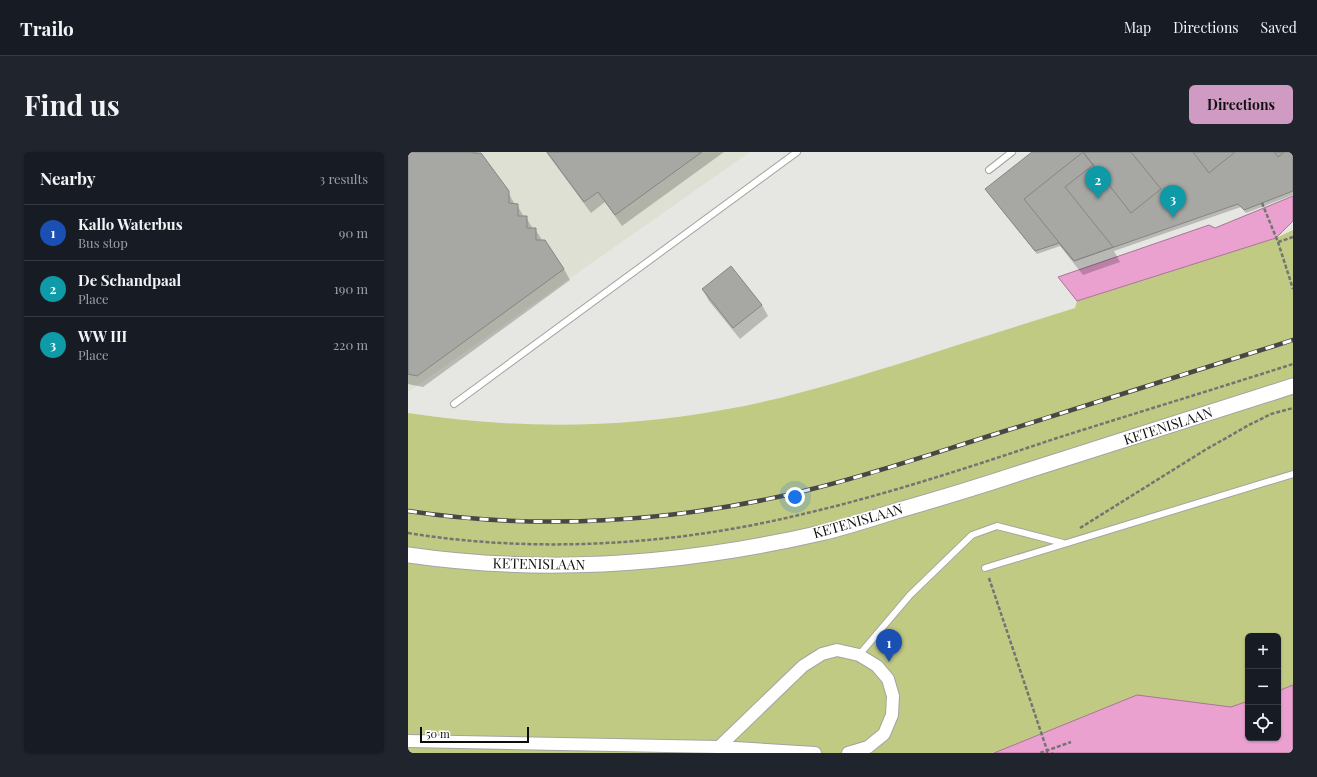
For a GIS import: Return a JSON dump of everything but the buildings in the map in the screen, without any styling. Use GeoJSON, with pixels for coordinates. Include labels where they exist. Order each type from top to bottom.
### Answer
{"type":"FeatureCollection","features":[{"type":"Feature","properties":{"kind":"street","name":"KETENISLAAN"},"geometry":{"type":"LineString","coordinates":[[408,554],[472,562],[586,565],[623,563],[711,554],[762,546],[823,532],[950,495],[1293,386]]}},
{"type":"Feature","properties":{"kind":"street"},"geometry":{"type":"LineString","coordinates":[[719,747],[803,666],[822,654],[837,650],[859,654],[877,666],[888,679],[893,696],[892,715],[884,734],[868,747],[848,753]]}},
{"type":"Feature","properties":{"kind":"street"},"geometry":{"type":"LineString","coordinates":[[408,741],[719,747],[815,753]]}},
{"type":"Feature","properties":{"kind":"lane"},"geometry":{"type":"LineString","coordinates":[[454,404],[797,152]]}},
{"type":"Feature","properties":{"kind":"lane"},"geometry":{"type":"LineString","coordinates":[[989,170],[1012,152]]}},
{"type":"Feature","properties":{"kind":"lane"},"geometry":{"type":"LineString","coordinates":[[986,568],[1293,474]]}},
{"type":"Feature","properties":{"kind":"lane"},"geometry":{"type":"LineString","coordinates":[[859,654],[910,595],[972,535],[996,526],[1065,543]]}},
{"type":"Feature","properties":{"kind":"path"},"geometry":{"type":"LineString","coordinates":[[1262,203],[1278,242],[1293,290]]}},
{"type":"Feature","properties":{"kind":"path"},"geometry":{"type":"LineString","coordinates":[[1278,242],[1293,238]]}},
{"type":"Feature","properties":{"kind":"path"},"geometry":{"type":"LineString","coordinates":[[408,533],[467,540],[574,544],[690,535],[748,526],[803,515],[939,477],[1293,365]]}},
{"type":"Feature","properties":{"kind":"path"},"geometry":{"type":"LineString","coordinates":[[1065,543],[1083,525],[1205,450],[1271,414],[1293,408]]}},
{"type":"Feature","properties":{"kind":"path"},"geometry":{"type":"LineString","coordinates":[[986,568],[1047,750]]}},
{"type":"Feature","properties":{"kind":"path"},"geometry":{"type":"LineString","coordinates":[[1040,753],[1071,742]]}},
{"type":"Feature","properties":{"kind":"shaded area"},"geometry":{"type":"Polygon","coordinates":[[[408,152],[750,152],[408,392],[408,152]]]}},
{"type":"Feature","properties":{"kind":"shaded area"},"geometry":{"type":"Polygon","coordinates":[[[1293,196],[1293,221],[1276,238],[1077,301],[1058,277],[1209,225],[1215,228],[1293,196]]]}},
{"type":"Feature","properties":{"kind":"shaded area"},"geometry":{"type":"Polygon","coordinates":[[[1293,685],[1293,753],[994,753],[1137,695],[1231,707],[1245,702],[1245,741],[1281,741],[1281,690],[1293,685]]]}},
{"type":"Feature","properties":{"kind":"green space"},"geometry":{"type":"Polygon","coordinates":[[[1293,230],[1293,685],[1281,690],[1281,633],[1245,633],[1245,702],[1231,707],[1137,695],[994,753],[408,753],[408,413],[486,422],[565,425],[644,421],[722,410],[794,394],[911,360],[1075,308],[1077,301],[1276,238],[1293,230]]]}},
{"type":"Feature","properties":{"kind":"ferry route"},"geometry":{"type":"LineString","coordinates":[[1047,753],[1047,750],[1053,753]]}},
{"type":"Feature","properties":{"kind":"railway"},"geometry":{"type":"LineString","coordinates":[[408,511],[508,521],[559,522],[659,516],[709,510],[759,501],[833,484],[882,470],[1293,340]]}},
{"type":"Feature","properties":{"kind":"place","name":"De Schandpaal"},"geometry":{"type":"Point","coordinates":[1098,199]}},
{"type":"Feature","properties":{"kind":"place","name":"WW III"},"geometry":{"type":"Point","coordinates":[1173,218]}},
{"type":"Feature","properties":{"kind":"place","name":"Kallo Waterbus"},"geometry":{"type":"Point","coordinates":[889,662]}}]}
